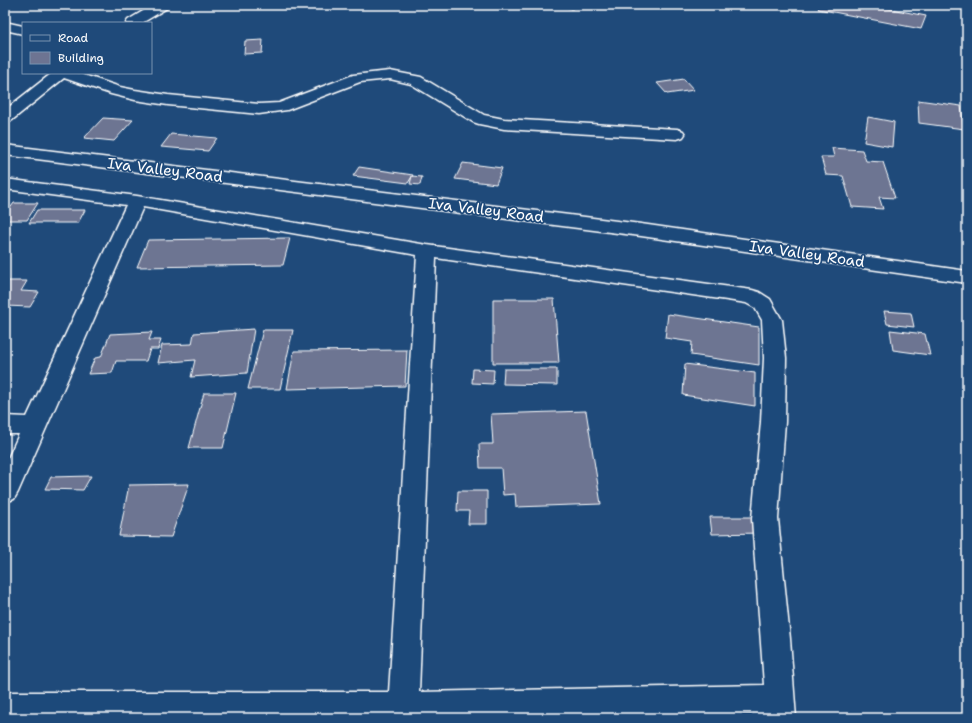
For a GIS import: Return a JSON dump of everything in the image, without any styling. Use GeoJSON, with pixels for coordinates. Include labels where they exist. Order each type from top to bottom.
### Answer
{"type":"FeatureCollection","features":[{"type":"Feature","properties":{"kind":"street"},"geometry":{"type":"LineString","coordinates":[[135,22],[162,5]]}},
{"type":"Feature","properties":{"kind":"street"},"geometry":{"type":"LineString","coordinates":[[5,26],[22,30]]}},
{"type":"Feature","properties":{"kind":"street"},"geometry":{"type":"LineString","coordinates":[[5,118],[61,74]]}},
{"type":"Feature","properties":{"kind":"street"},"geometry":{"type":"LineString","coordinates":[[65,74],[116,91],[135,95],[176,101],[258,109],[281,107],[358,78],[390,75],[416,80],[479,119],[504,124],[677,134]]}},
{"type":"Feature","properties":{"kind":"street","name":"Iva Valley Road"},"geometry":{"type":"LineString","coordinates":[[5,150],[640,230],[967,277]]}},
{"type":"Feature","properties":{"kind":"street"},"geometry":{"type":"LineString","coordinates":[[5,184],[137,201],[427,251],[727,293],[752,297],[763,304],[772,320],[775,358],[773,422],[765,519],[780,709],[5,707]]}},
{"type":"Feature","properties":{"kind":"street"},"geometry":{"type":"LineString","coordinates":[[5,492],[137,201]]}},
{"type":"Feature","properties":{"kind":"street"},"geometry":{"type":"LineString","coordinates":[[403,707],[427,251]]}},
{"type":"Feature","properties":{"kind":"street"},"geometry":{"type":"LineString","coordinates":[[5,425],[35,426]]}},
{"type":"Feature","properties":{"kind":"building"},"geometry":{"type":"Polygon","coordinates":[[[559,5],[580,5],[572,9],[559,5]]]}},
{"type":"Feature","properties":{"kind":"building"},"geometry":{"type":"Polygon","coordinates":[[[821,5],[888,5],[886,8],[926,16],[921,29],[818,9],[821,5]]]}},
{"type":"Feature","properties":{"kind":"building"},"geometry":{"type":"Polygon","coordinates":[[[263,40],[262,53],[244,54],[245,41],[263,40]]]}},
{"type":"Feature","properties":{"kind":"building"},"geometry":{"type":"Polygon","coordinates":[[[684,79],[694,90],[667,94],[657,83],[684,79]]]}},
{"type":"Feature","properties":{"kind":"building"},"geometry":{"type":"Polygon","coordinates":[[[918,100],[961,106],[964,129],[919,123],[918,100]]]}},
{"type":"Feature","properties":{"kind":"building"},"geometry":{"type":"Polygon","coordinates":[[[868,117],[894,122],[892,147],[864,142],[868,117]]]}},
{"type":"Feature","properties":{"kind":"building"},"geometry":{"type":"Polygon","coordinates":[[[103,118],[133,120],[114,141],[84,138],[103,118]]]}},
{"type":"Feature","properties":{"kind":"building"},"geometry":{"type":"Polygon","coordinates":[[[171,134],[217,138],[208,151],[161,147],[171,134]]]}},
{"type":"Feature","properties":{"kind":"building"},"geometry":{"type":"Polygon","coordinates":[[[832,148],[862,150],[866,161],[883,162],[895,198],[879,197],[883,209],[852,207],[843,176],[826,175],[821,157],[834,157],[832,148]]]}},
{"type":"Feature","properties":{"kind":"building"},"geometry":{"type":"Polygon","coordinates":[[[463,163],[502,168],[496,184],[455,179],[463,163]]]}},
{"type":"Feature","properties":{"kind":"building"},"geometry":{"type":"Polygon","coordinates":[[[359,167],[413,175],[408,183],[353,176],[359,167]]]}},
{"type":"Feature","properties":{"kind":"building"},"geometry":{"type":"Polygon","coordinates":[[[412,176],[422,177],[420,185],[410,184],[412,176]]]}},
{"type":"Feature","properties":{"kind":"building"},"geometry":{"type":"Polygon","coordinates":[[[14,203],[38,203],[27,220],[5,220],[5,207],[11,207],[14,203]]]}},
{"type":"Feature","properties":{"kind":"building"},"geometry":{"type":"Polygon","coordinates":[[[37,210],[85,210],[78,223],[29,223],[37,210]]]}},
{"type":"Feature","properties":{"kind":"building"},"geometry":{"type":"Polygon","coordinates":[[[290,238],[283,265],[137,267],[148,240],[290,238]]]}},
{"type":"Feature","properties":{"kind":"building"},"geometry":{"type":"Polygon","coordinates":[[[5,281],[27,281],[21,291],[39,292],[30,307],[5,306],[5,281]]]}},
{"type":"Feature","properties":{"kind":"building"},"geometry":{"type":"Polygon","coordinates":[[[493,299],[554,299],[559,363],[493,363],[493,299]]]}},
{"type":"Feature","properties":{"kind":"building"},"geometry":{"type":"Polygon","coordinates":[[[884,311],[911,313],[914,327],[887,324],[884,311]]]}},
{"type":"Feature","properties":{"kind":"building"},"geometry":{"type":"Polygon","coordinates":[[[668,314],[759,327],[759,365],[691,355],[692,342],[665,338],[668,314]]]}},
{"type":"Feature","properties":{"kind":"building"},"geometry":{"type":"Polygon","coordinates":[[[254,329],[247,373],[191,377],[195,360],[158,363],[162,345],[192,344],[194,333],[254,329]]]}},
{"type":"Feature","properties":{"kind":"building"},"geometry":{"type":"Polygon","coordinates":[[[263,330],[293,330],[280,389],[248,389],[263,330]]]}},
{"type":"Feature","properties":{"kind":"building"},"geometry":{"type":"Polygon","coordinates":[[[890,330],[925,334],[930,355],[893,350],[890,330]]]}},
{"type":"Feature","properties":{"kind":"building"},"geometry":{"type":"Polygon","coordinates":[[[152,332],[149,340],[161,340],[158,349],[150,349],[146,361],[116,361],[112,373],[88,374],[95,358],[101,357],[110,334],[152,332]]]}},
{"type":"Feature","properties":{"kind":"building"},"geometry":{"type":"Polygon","coordinates":[[[407,350],[405,386],[287,389],[294,351],[407,350]]]}},
{"type":"Feature","properties":{"kind":"building"},"geometry":{"type":"Polygon","coordinates":[[[685,364],[755,373],[755,406],[683,395],[685,364]]]}},
{"type":"Feature","properties":{"kind":"building"},"geometry":{"type":"Polygon","coordinates":[[[473,369],[494,370],[493,384],[472,383],[473,369]]]}},
{"type":"Feature","properties":{"kind":"building"},"geometry":{"type":"Polygon","coordinates":[[[504,369],[557,369],[557,385],[503,384],[504,369]]]}},
{"type":"Feature","properties":{"kind":"building"},"geometry":{"type":"Polygon","coordinates":[[[204,393],[236,393],[223,448],[189,448],[204,393]]]}},
{"type":"Feature","properties":{"kind":"building"},"geometry":{"type":"Polygon","coordinates":[[[586,411],[601,504],[516,507],[515,494],[503,495],[501,468],[480,468],[479,444],[493,444],[491,414],[586,411]]]}},
{"type":"Feature","properties":{"kind":"building"},"geometry":{"type":"Polygon","coordinates":[[[91,476],[83,490],[45,489],[51,477],[91,476]]]}},
{"type":"Feature","properties":{"kind":"building"},"geometry":{"type":"Polygon","coordinates":[[[189,484],[171,537],[119,536],[129,485],[189,484]]]}},
{"type":"Feature","properties":{"kind":"building"},"geometry":{"type":"Polygon","coordinates":[[[458,491],[487,491],[487,524],[468,524],[469,511],[457,511],[458,491]]]}},
{"type":"Feature","properties":{"kind":"building"},"geometry":{"type":"Polygon","coordinates":[[[710,517],[759,517],[760,533],[712,534],[710,517]]]}}]}
